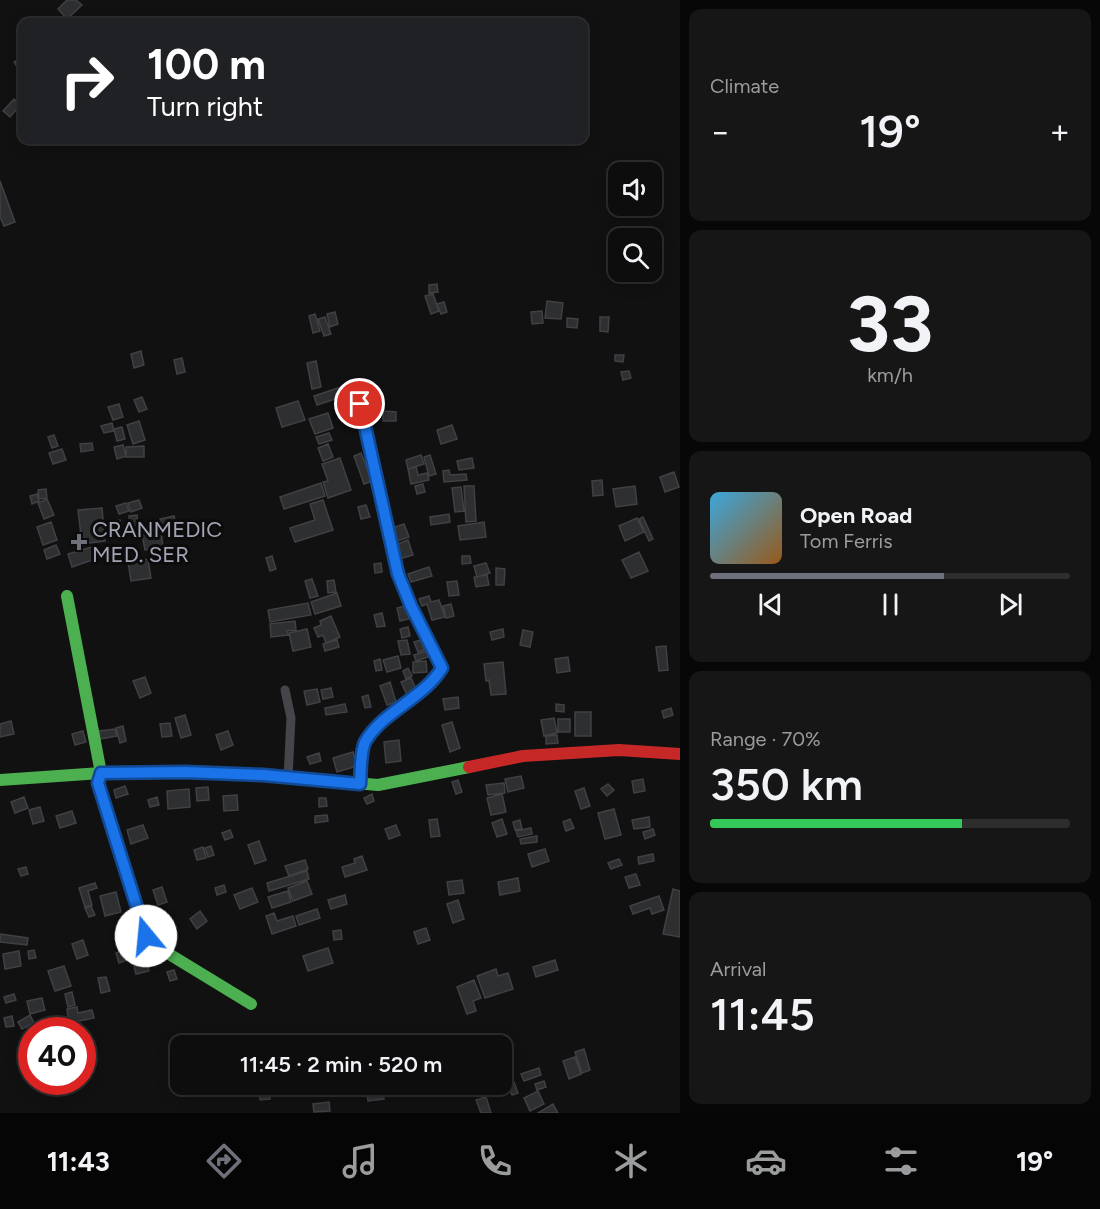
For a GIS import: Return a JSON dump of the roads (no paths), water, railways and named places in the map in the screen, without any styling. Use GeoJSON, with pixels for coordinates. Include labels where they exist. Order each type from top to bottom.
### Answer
{"type":"FeatureCollection","features":[{"type":"Feature","properties":{"kind":"street"},"geometry":{"type":"LineString","coordinates":[[360,404],[398,574],[442,668],[435,679],[410,702],[378,725],[364,744],[360,784]]}},
{"type":"Feature","properties":{"kind":"street"},"geometry":{"type":"LineString","coordinates":[[67,596],[101,773],[98,783],[146,936],[169,954],[251,1004]]}},
{"type":"Feature","properties":{"kind":"street"},"geometry":{"type":"LineString","coordinates":[[285,690],[291,718],[288,778]]}},
{"type":"Feature","properties":{"kind":"street"},"geometry":{"type":"LineString","coordinates":[[0,780],[101,773],[185,772],[263,775],[378,785],[523,756],[619,750],[680,754]]}},
{"type":"Feature","properties":{"kind":"place","name":"CRANMEDIC MED. SER"},"geometry":{"type":"Point","coordinates":[79,542]}}]}
